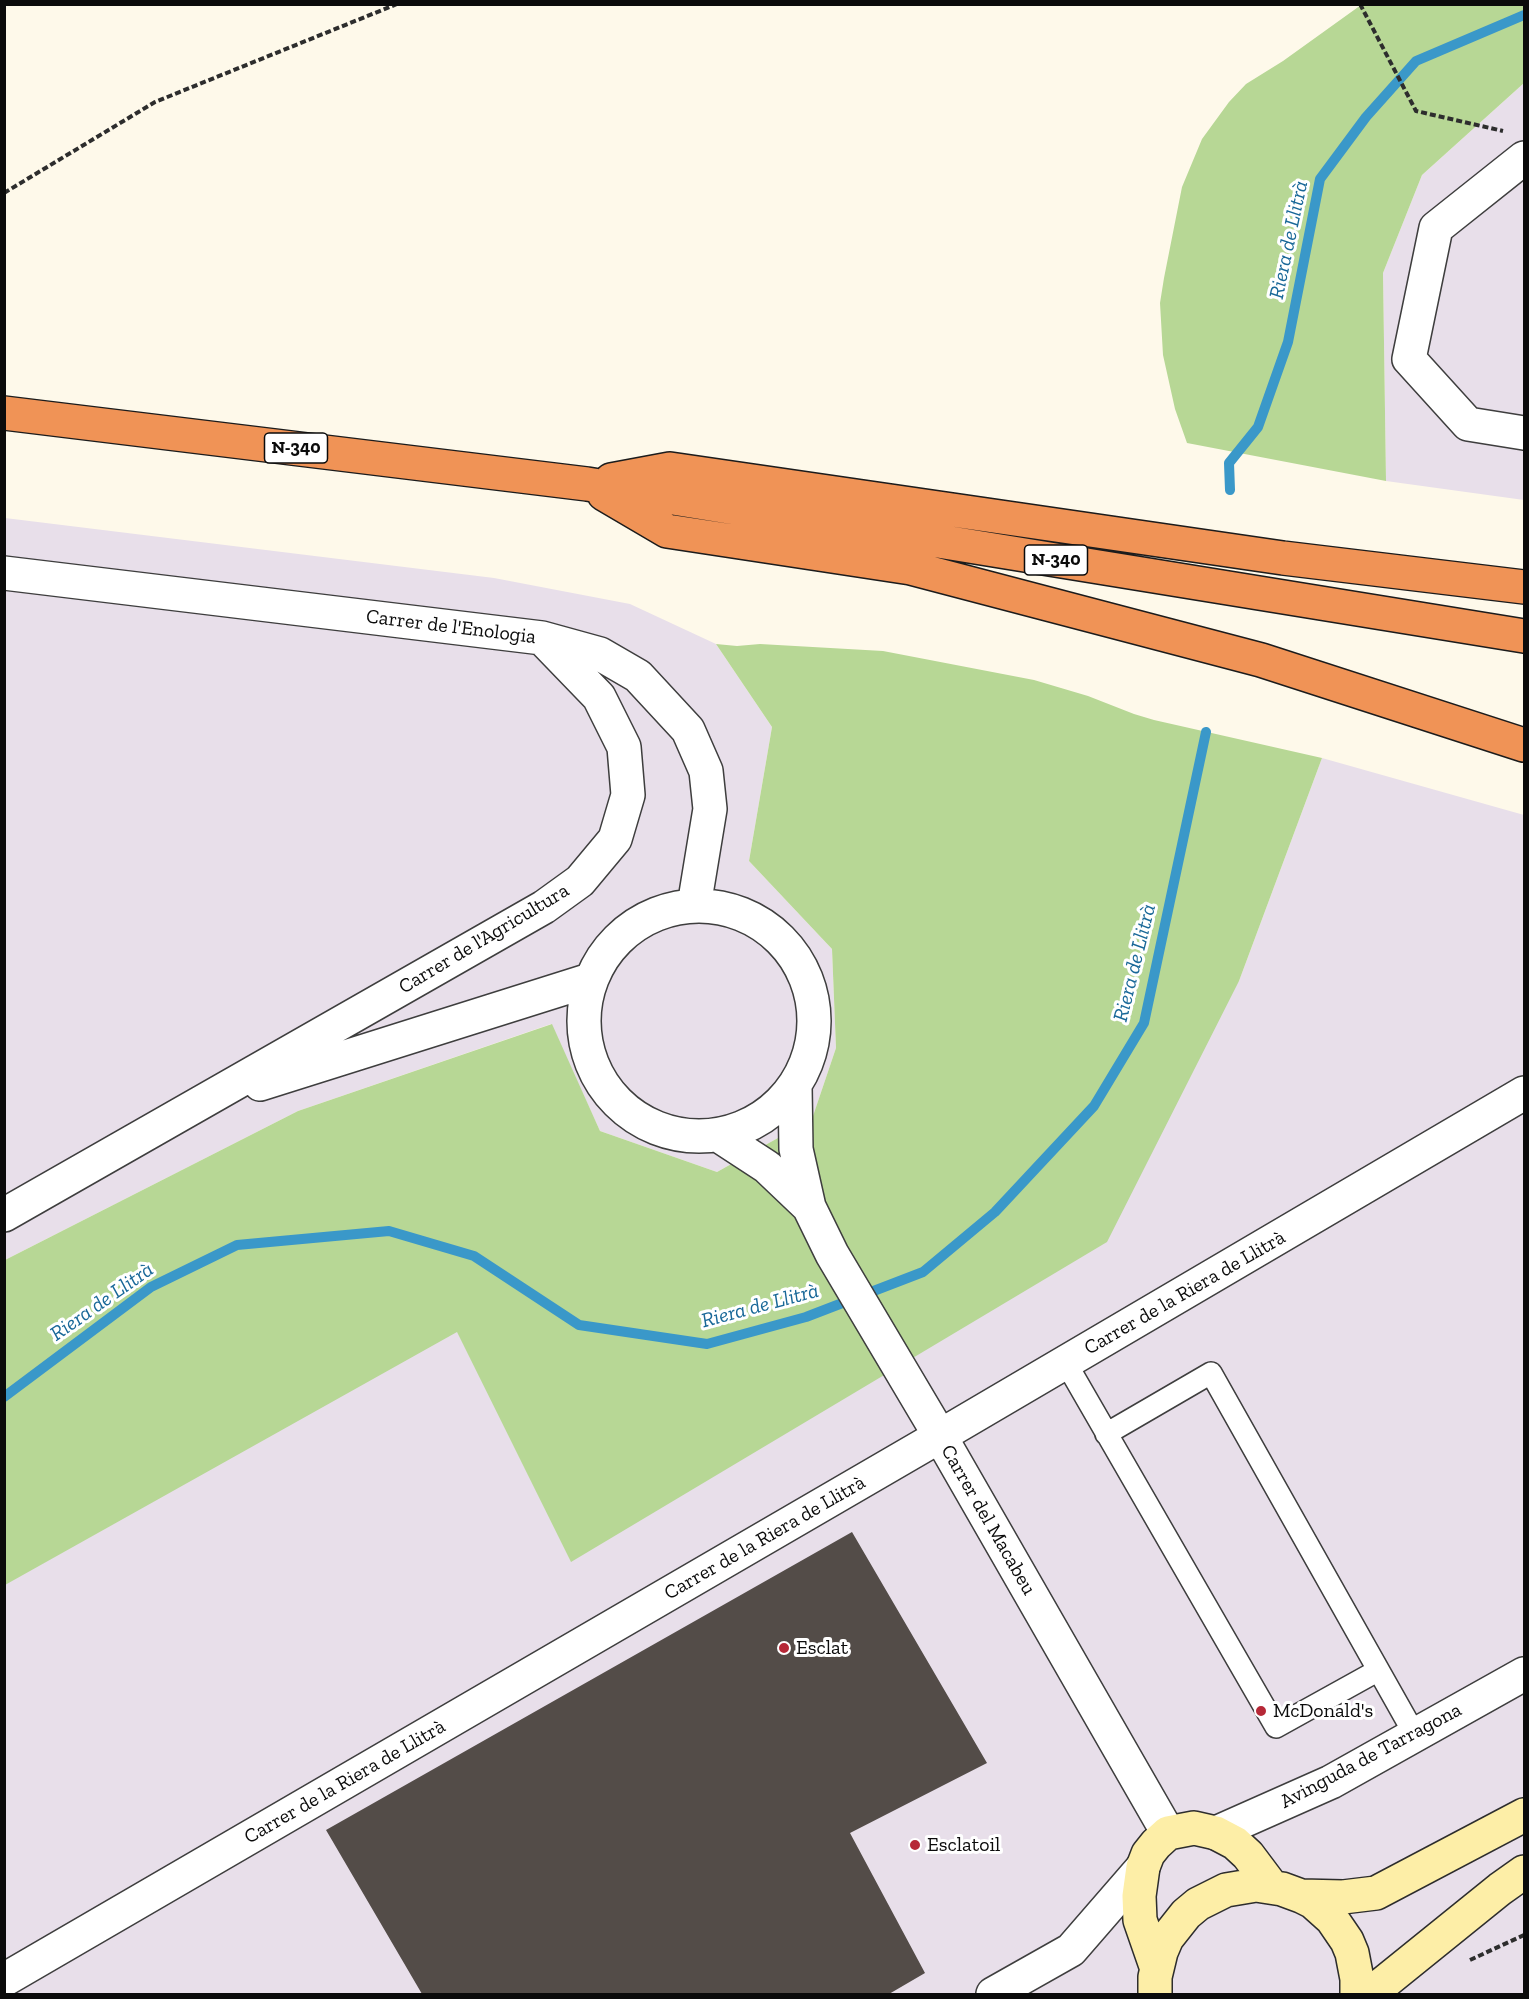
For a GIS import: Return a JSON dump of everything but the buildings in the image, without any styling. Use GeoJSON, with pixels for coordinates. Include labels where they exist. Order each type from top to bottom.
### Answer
{"type":"FeatureCollection","features":[{"type":"Feature","properties":{"kind":"highway","name":"N-340"},"geometry":{"type":"LineString","coordinates":[[4,413],[587,484],[1524,636]]}},
{"type":"Feature","properties":{"kind":"highway"},"geometry":{"type":"LineString","coordinates":[[587,484],[670,469],[1283,558],[1524,587]]}},
{"type":"Feature","properties":{"kind":"highway"},"geometry":{"type":"LineString","coordinates":[[587,484],[667,531],[911,568],[1262,660],[1524,745]]}},
{"type":"Feature","properties":{"kind":"street"},"geometry":{"type":"LineString","coordinates":[[1519,146],[1436,228],[1409,359],[1468,424],[1524,433]]}},
{"type":"Feature","properties":{"kind":"street","name":"Carrer de l'Enologia"},"geometry":{"type":"LineString","coordinates":[[4,573],[542,638],[600,654],[638,676],[688,730],[705,771],[710,809],[694,906]]}},
{"type":"Feature","properties":{"kind":"street","name":"Carrer de l'Agricultura"},"geometry":{"type":"LineString","coordinates":[[4,1215],[544,907],[580,880],[615,839],[628,795],[624,747],[599,697],[542,638]]}},
{"type":"Feature","properties":{"kind":"street"},"geometry":{"type":"LineString","coordinates":[[694,906],[730,910],[763,925],[790,950],[808,981],[814,1017],[810,1053],[795,1086],[774,1109],[748,1125],[718,1135],[688,1136],[658,1129],[632,1115],[609,1094],[593,1068],[584,1040],[583,1010],[590,980],[607,951],[631,927],[661,911],[694,906]]}},
{"type":"Feature","properties":{"kind":"street","name":"Carrer de l'Agricultura"},"geometry":{"type":"LineString","coordinates":[[201,1102],[590,980]]}},
{"type":"Feature","properties":{"kind":"street","name":"Carrer del Macabeu"},"geometry":{"type":"LineString","coordinates":[[795,1086],[796,1149],[809,1207],[832,1254],[940,1436],[1168,1833]]}},
{"type":"Feature","properties":{"kind":"street","name":"Carrer de la Riera de Llitrà"},"geometry":{"type":"LineString","coordinates":[[4,1980],[940,1436],[1524,1093]]}},
{"type":"Feature","properties":{"kind":"street","name":"Carrer del Macabeu"},"geometry":{"type":"LineString","coordinates":[[718,1135],[766,1167],[809,1207]]}},
{"type":"Feature","properties":{"kind":"street","name":"Avinguda de Tarragona"},"geometry":{"type":"LineString","coordinates":[[1216,1833],[1331,1782],[1524,1674]]}},
{"type":"Feature","properties":{"kind":"street"},"geometry":{"type":"LineString","coordinates":[[1156,1981],[1167,1938],[1175,1925],[1198,1904],[1211,1896],[1233,1888],[1256,1885],[1286,1891],[1343,1897],[1376,1893],[1524,1815]]}},
{"type":"Feature","properties":{"kind":"street"},"geometry":{"type":"LineString","coordinates":[[993,1995],[1071,1950],[1143,1867],[1152,1849],[1168,1833],[1194,1828],[1216,1833],[1235,1843],[1286,1891],[1312,1902],[1332,1919],[1347,1941],[1356,1966],[1357,1995]]}},
{"type":"Feature","properties":{"kind":"street"},"geometry":{"type":"LineString","coordinates":[[1143,1867],[1139,1896],[1140,1920],[1156,1981]]}},
{"type":"Feature","properties":{"kind":"street"},"geometry":{"type":"LineString","coordinates":[[1370,1995],[1524,1872]]}},
{"type":"Feature","properties":{"kind":"lane"},"geometry":{"type":"LineString","coordinates":[[1066,1362],[1276,1727],[1377,1671]]}},
{"type":"Feature","properties":{"kind":"lane"},"geometry":{"type":"LineString","coordinates":[[1106,1434],[1211,1373],[1414,1735]]}},
{"type":"Feature","properties":{"kind":"path"},"geometry":{"type":"LineString","coordinates":[[4,193],[155,102],[397,4]]}},
{"type":"Feature","properties":{"kind":"path"},"geometry":{"type":"LineString","coordinates":[[1360,4],[1416,111],[1519,146]]}},
{"type":"Feature","properties":{"kind":"shaded area"},"geometry":{"type":"Polygon","coordinates":[[[1524,83],[1524,500],[1386,481],[1383,273],[1422,175],[1524,83]]]}},
{"type":"Feature","properties":{"kind":"shaded area"},"geometry":{"type":"Polygon","coordinates":[[[5,518],[494,578],[630,604],[716,644],[772,727],[749,861],[832,949],[836,1048],[812,1119],[717,1172],[600,1131],[551,1024],[298,1111],[5,1260],[5,518]]]}},
{"type":"Feature","properties":{"kind":"shaded area"},"geometry":{"type":"Polygon","coordinates":[[[1322,758],[1524,815],[1524,1994],[5,1994],[4,1585],[457,1331],[571,1561],[1239,981],[1322,758]]]}},
{"type":"Feature","properties":{"kind":"green space"},"geometry":{"type":"Polygon","coordinates":[[[1361,5],[1524,5],[1524,83],[1422,175],[1383,273],[1386,481],[1187,443],[1175,409],[1163,355],[1160,303],[1182,187],[1202,139],[1229,102],[1246,84],[1283,61],[1361,5]]]}},
{"type":"Feature","properties":{"kind":"green space"},"geometry":{"type":"Polygon","coordinates":[[[716,644],[737,646],[760,644],[883,651],[1034,680],[1088,696],[1154,720],[1322,758],[1239,981],[1107,1242],[571,1562],[457,1332],[5,1585],[5,1260],[298,1111],[552,1024],[600,1131],[717,1172],[812,1119],[836,1048],[832,949],[749,861],[772,727],[716,644]]]}},
{"type":"Feature","properties":{"kind":"waterway","name":"Riera de Llitrà"},"geometry":{"type":"LineString","coordinates":[[1230,490],[1229,463],[1258,427],[1288,342],[1320,179],[1366,117],[1416,61],[1524,15]]}},
{"type":"Feature","properties":{"kind":"waterway","name":"Riera de Llitrà"},"geometry":{"type":"LineString","coordinates":[[4,1397],[151,1287],[237,1245],[389,1231],[474,1256],[579,1325],[707,1344],[806,1317],[923,1272],[995,1212],[1094,1106],[1144,1023],[1206,732]]}},
{"type":"Feature","properties":{"kind":"place","name":"Esclat"},"geometry":{"type":"Point","coordinates":[784,1648]}},
{"type":"Feature","properties":{"kind":"place","name":"McDonald's"},"geometry":{"type":"Point","coordinates":[1261,1711]}},
{"type":"Feature","properties":{"kind":"place","name":"Esclatoil"},"geometry":{"type":"Point","coordinates":[915,1845]}}]}
